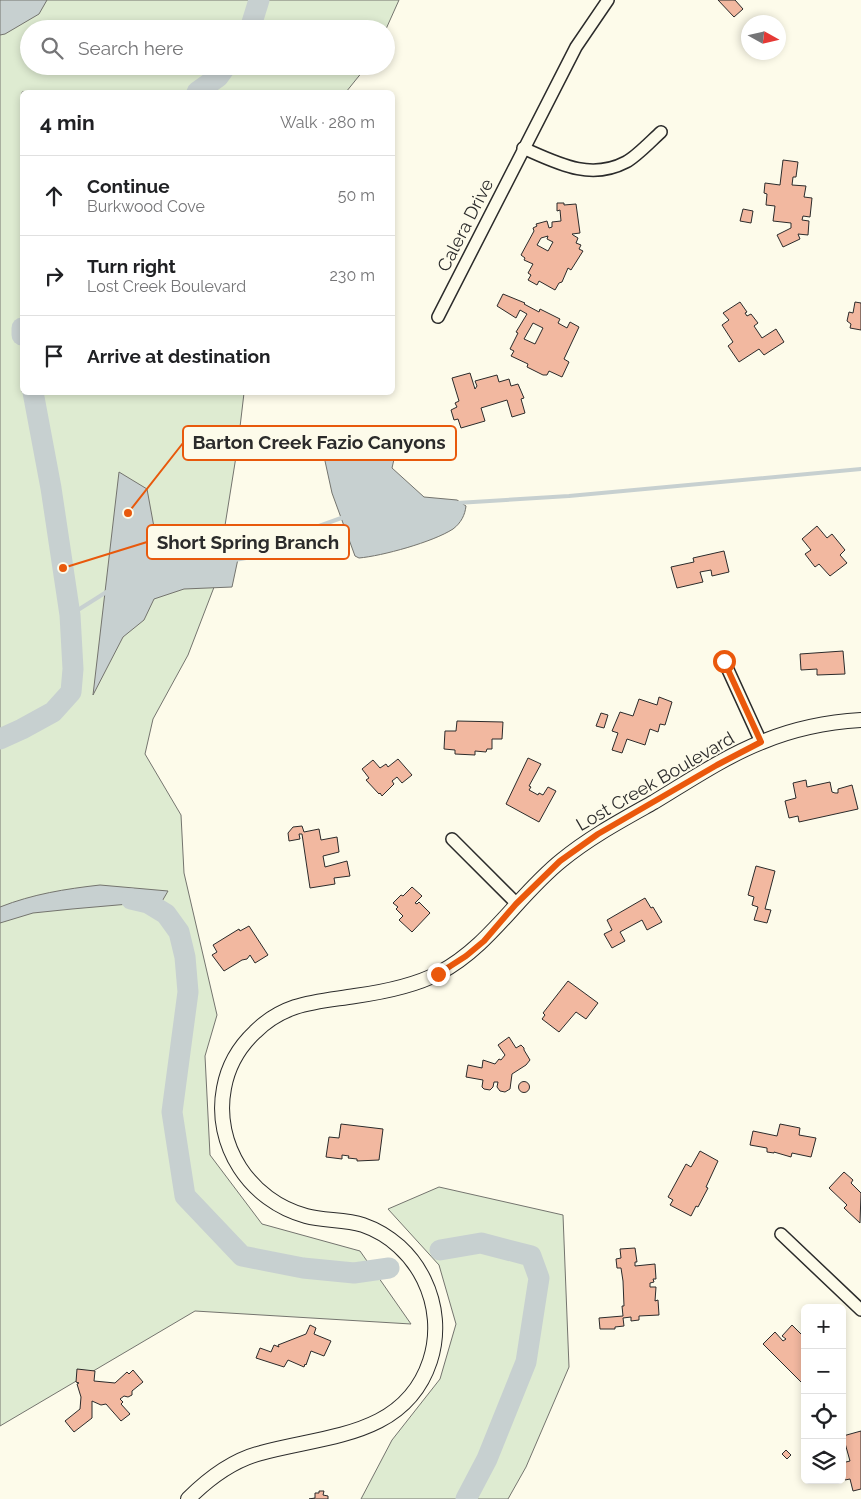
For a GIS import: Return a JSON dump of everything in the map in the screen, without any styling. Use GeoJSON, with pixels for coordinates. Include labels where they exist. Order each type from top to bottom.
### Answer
{"type":"FeatureCollection","features":[{"type":"Feature","properties":{"kind":"street","name":"Calera Drive"},"geometry":{"type":"LineString","coordinates":[[438,317],[576,47],[608,0]]}},
{"type":"Feature","properties":{"kind":"street"},"geometry":{"type":"LineString","coordinates":[[523,148],[560,165],[595,172],[627,162],[661,132]]}},
{"type":"Feature","properties":{"kind":"street"},"geometry":{"type":"LineString","coordinates":[[724,661],[761,742]]}},
{"type":"Feature","properties":{"kind":"street","name":"Lost Creek Boulevard"},"geometry":{"type":"LineString","coordinates":[[188,1499],[204,1484],[227,1468],[258,1454],[363,1429],[385,1419],[405,1402],[421,1382],[430,1361],[435,1340],[432,1297],[425,1279],[402,1248],[384,1234],[362,1224],[305,1216],[278,1204],[258,1190],[246,1178],[234,1161],[225,1136],[222,1117],[223,1090],[230,1067],[243,1043],[264,1023],[282,1012],[308,1002],[356,996],[402,987],[438,974],[466,956],[484,941],[516,904],[560,861],[598,834],[717,765],[761,742],[819,725],[838,721],[861,720]]}},
{"type":"Feature","properties":{"kind":"street"},"geometry":{"type":"LineString","coordinates":[[452,840],[516,904]]}},
{"type":"Feature","properties":{"kind":"street"},"geometry":{"type":"LineString","coordinates":[[781,1234],[861,1310]]}},
{"type":"Feature","properties":{"kind":"green space"},"geometry":{"type":"Polygon","coordinates":[[[0,0],[399,0],[390,20],[20,20],[20,75],[360,75],[348,90],[20,90],[20,395],[244,395],[216,582],[188,655],[153,719],[145,754],[181,815],[184,873],[217,1015],[205,1056],[210,1155],[262,1224],[360,1251],[411,1324],[195,1311],[0,1426],[0,0]]]}},
{"type":"Feature","properties":{"kind":"green space"},"geometry":{"type":"Polygon","coordinates":[[[439,1187],[563,1215],[569,1367],[526,1467],[508,1499],[361,1499],[392,1440],[440,1379],[456,1324],[439,1265],[388,1209],[439,1187]]]}},
{"type":"Feature","properties":{"kind":"shaded area"},"geometry":{"type":"Polygon","coordinates":[[[0,0],[47,0],[39,14],[29,20],[20,20],[20,25],[0,35],[0,0]]]}},
{"type":"Feature","properties":{"kind":"shaded area"},"geometry":{"type":"Polygon","coordinates":[[[390,431],[398,436],[392,468],[424,497],[457,500],[466,506],[462,519],[453,529],[444,534],[407,548],[359,558],[355,556],[332,493],[325,461],[328,454],[390,431]]]}},
{"type":"Feature","properties":{"kind":"shaded area"},"geometry":{"type":"Polygon","coordinates":[[[119,472],[147,489],[156,538],[245,526],[232,587],[184,589],[154,599],[144,620],[123,637],[93,695],[119,472]]]}},
{"type":"Feature","properties":{"kind":"shaded area"},"geometry":{"type":"Polygon","coordinates":[[[100,885],[168,891],[157,910],[129,904],[33,913],[0,923],[0,907],[49,893],[100,885]]]}},
{"type":"Feature","properties":{"kind":"building"},"geometry":{"type":"Polygon","coordinates":[[[718,0],[735,0],[743,9],[734,17],[718,0]]]}},
{"type":"Feature","properties":{"kind":"building"},"geometry":{"type":"Polygon","coordinates":[[[783,160],[798,162],[796,177],[793,177],[792,185],[806,186],[804,197],[812,198],[810,217],[803,216],[802,220],[809,221],[808,235],[798,234],[800,239],[783,247],[777,235],[791,228],[791,223],[773,221],[775,206],[766,205],[767,194],[764,193],[765,183],[780,185],[783,160]]]}},
{"type":"Feature","properties":{"kind":"building"},"geometry":{"type":"Polygon","coordinates":[[[557,203],[564,203],[564,205],[576,204],[580,233],[572,234],[578,238],[576,243],[581,245],[579,249],[583,251],[571,270],[568,268],[562,282],[559,283],[555,290],[539,281],[537,285],[528,280],[531,275],[528,273],[533,264],[524,260],[525,258],[521,255],[534,231],[533,228],[537,226],[536,224],[547,221],[549,228],[552,227],[552,222],[561,221],[560,210],[557,211],[557,203]],[[548,236],[541,238],[537,245],[548,251],[553,242],[547,239],[548,236]]]}},
{"type":"Feature","properties":{"kind":"building"},"geometry":{"type":"Polygon","coordinates":[[[743,209],[753,211],[751,223],[740,221],[743,209]]]}},
{"type":"Feature","properties":{"kind":"building"},"geometry":{"type":"Polygon","coordinates":[[[503,294],[525,303],[539,312],[540,309],[560,319],[558,323],[567,328],[570,322],[579,327],[564,359],[569,362],[562,377],[549,371],[547,375],[543,375],[527,367],[528,364],[511,356],[514,351],[510,349],[518,333],[516,332],[527,314],[520,310],[516,318],[497,306],[503,294]],[[533,323],[524,339],[535,344],[543,328],[533,323]]]}},
{"type":"Feature","properties":{"kind":"building"},"geometry":{"type":"Polygon","coordinates":[[[740,302],[747,312],[745,313],[747,316],[751,314],[758,323],[754,326],[762,338],[776,329],[784,342],[764,355],[759,349],[739,362],[728,346],[733,342],[722,325],[729,320],[723,313],[740,302]]]}},
{"type":"Feature","properties":{"kind":"building"},"geometry":{"type":"Polygon","coordinates":[[[855,302],[861,303],[861,330],[850,328],[851,324],[847,321],[849,312],[853,313],[855,302]]]}},
{"type":"Feature","properties":{"kind":"building"},"geometry":{"type":"Polygon","coordinates":[[[470,373],[475,389],[477,386],[475,381],[497,375],[499,382],[509,379],[511,386],[518,384],[524,398],[521,399],[525,413],[512,417],[507,400],[481,408],[485,421],[461,428],[458,419],[454,420],[451,410],[457,407],[455,403],[459,401],[452,378],[470,373]]]}},
{"type":"Feature","properties":{"kind":"building"},"geometry":{"type":"Polygon","coordinates":[[[817,526],[827,538],[832,534],[845,550],[840,555],[847,563],[830,576],[819,564],[815,567],[805,554],[811,550],[802,539],[817,526]]]}},
{"type":"Feature","properties":{"kind":"building"},"geometry":{"type":"Polygon","coordinates":[[[724,551],[729,572],[712,576],[711,570],[700,572],[703,582],[677,588],[671,567],[694,562],[693,558],[724,551]]]}},
{"type":"Feature","properties":{"kind":"building"},"geometry":{"type":"Polygon","coordinates":[[[843,651],[845,674],[817,675],[817,669],[801,670],[800,654],[843,651]]]}},
{"type":"Feature","properties":{"kind":"building"},"geometry":{"type":"Polygon","coordinates":[[[659,697],[672,702],[665,725],[660,724],[658,732],[650,729],[645,745],[627,739],[622,753],[612,750],[618,733],[612,731],[620,712],[633,716],[639,699],[657,705],[659,697]]]}},
{"type":"Feature","properties":{"kind":"building"},"geometry":{"type":"Polygon","coordinates":[[[601,713],[608,715],[604,728],[596,726],[601,713]]]}},
{"type":"Feature","properties":{"kind":"building"},"geometry":{"type":"Polygon","coordinates":[[[457,721],[503,722],[502,739],[492,739],[492,749],[487,749],[486,752],[475,751],[475,755],[455,754],[455,750],[444,749],[445,731],[456,731],[457,721]]]}},
{"type":"Feature","properties":{"kind":"building"},"geometry":{"type":"Polygon","coordinates":[[[528,758],[541,764],[529,786],[531,787],[529,790],[538,795],[539,793],[543,795],[548,787],[556,791],[539,822],[506,804],[528,758]]]}},
{"type":"Feature","properties":{"kind":"building"},"geometry":{"type":"Polygon","coordinates":[[[398,759],[412,775],[402,783],[397,777],[392,781],[394,784],[382,796],[366,780],[369,778],[362,769],[373,760],[380,768],[386,764],[388,767],[398,759]]]}},
{"type":"Feature","properties":{"kind":"building"},"geometry":{"type":"Polygon","coordinates":[[[806,780],[807,787],[830,782],[832,792],[835,793],[838,793],[838,789],[852,785],[858,809],[799,822],[798,816],[789,818],[785,801],[796,798],[793,783],[806,780]]]}},
{"type":"Feature","properties":{"kind":"building"},"geometry":{"type":"Polygon","coordinates":[[[302,826],[304,832],[319,829],[321,840],[337,837],[339,852],[323,856],[325,867],[347,861],[350,876],[334,878],[335,884],[310,888],[302,834],[299,834],[300,839],[289,841],[288,833],[293,827],[302,826]]]}},
{"type":"Feature","properties":{"kind":"building"},"geometry":{"type":"Polygon","coordinates":[[[756,866],[775,871],[765,909],[771,910],[767,923],[754,920],[758,907],[752,905],[754,897],[748,895],[756,866]]]}},
{"type":"Feature","properties":{"kind":"building"},"geometry":{"type":"Polygon","coordinates":[[[412,887],[422,896],[415,903],[419,902],[430,913],[412,932],[399,920],[403,916],[396,909],[398,907],[393,903],[412,887]]]}},
{"type":"Feature","properties":{"kind":"building"},"geometry":{"type":"Polygon","coordinates":[[[645,898],[662,922],[647,930],[642,920],[620,932],[625,941],[612,948],[604,934],[612,930],[607,920],[645,898]]]}},
{"type":"Feature","properties":{"kind":"building"},"geometry":{"type":"Polygon","coordinates":[[[249,926],[268,955],[255,963],[250,955],[247,959],[224,971],[212,955],[217,952],[213,945],[239,929],[240,931],[249,926]]]}},
{"type":"Feature","properties":{"kind":"building"},"geometry":{"type":"Polygon","coordinates":[[[568,981],[598,1003],[586,1019],[576,1012],[559,1032],[542,1019],[545,1015],[543,1013],[568,981]]]}},
{"type":"Feature","properties":{"kind":"building"},"geometry":{"type":"Polygon","coordinates":[[[509,1037],[516,1048],[521,1045],[524,1048],[530,1060],[512,1074],[510,1089],[505,1092],[500,1091],[497,1087],[498,1082],[494,1082],[490,1090],[484,1089],[482,1087],[483,1080],[466,1077],[468,1065],[482,1068],[483,1060],[495,1064],[499,1059],[501,1060],[505,1055],[498,1045],[509,1037]]]}},
{"type":"Feature","properties":{"kind":"building"},"geometry":{"type":"Polygon","coordinates":[[[524,1081],[530,1087],[524,1093],[518,1087],[524,1081]]]}},
{"type":"Feature","properties":{"kind":"building"},"geometry":{"type":"Polygon","coordinates":[[[341,1124],[383,1129],[379,1160],[357,1161],[357,1159],[342,1155],[342,1159],[326,1157],[329,1137],[339,1138],[341,1124]]]}},
{"type":"Feature","properties":{"kind":"building"},"geometry":{"type":"Polygon","coordinates":[[[780,1124],[800,1128],[799,1135],[816,1138],[811,1157],[792,1153],[791,1157],[767,1152],[767,1148],[750,1145],[753,1131],[777,1136],[780,1124]]]}},
{"type":"Feature","properties":{"kind":"building"},"geometry":{"type":"Polygon","coordinates":[[[700,1151],[718,1161],[706,1187],[708,1188],[691,1216],[670,1205],[673,1200],[668,1197],[686,1164],[691,1167],[700,1151]]]}},
{"type":"Feature","properties":{"kind":"building"},"geometry":{"type":"Polygon","coordinates":[[[844,1172],[853,1180],[851,1183],[861,1193],[860,1223],[844,1208],[847,1205],[829,1188],[844,1172]]]}},
{"type":"Feature","properties":{"kind":"building"},"geometry":{"type":"Polygon","coordinates":[[[635,1248],[637,1262],[635,1262],[635,1266],[655,1264],[656,1279],[653,1279],[654,1282],[650,1283],[650,1287],[656,1287],[655,1301],[658,1300],[659,1315],[639,1316],[639,1320],[631,1321],[631,1317],[623,1318],[624,1326],[615,1327],[615,1329],[600,1329],[599,1318],[623,1316],[623,1281],[621,1268],[617,1268],[616,1259],[621,1258],[620,1249],[635,1248]]]}},
{"type":"Feature","properties":{"kind":"building"},"geometry":{"type":"Polygon","coordinates":[[[310,1325],[316,1328],[314,1334],[331,1341],[324,1356],[311,1351],[304,1367],[288,1360],[284,1367],[256,1358],[260,1348],[271,1352],[274,1345],[279,1347],[278,1345],[306,1334],[310,1325]]]}},
{"type":"Feature","properties":{"kind":"building"},"geometry":{"type":"Polygon","coordinates":[[[792,1325],[801,1334],[801,1382],[763,1344],[775,1332],[783,1341],[786,1339],[782,1336],[792,1325]]]}},
{"type":"Feature","properties":{"kind":"building"},"geometry":{"type":"Polygon","coordinates":[[[77,1369],[95,1371],[94,1381],[115,1383],[127,1372],[129,1374],[133,1370],[143,1382],[132,1391],[132,1395],[124,1396],[120,1399],[123,1402],[121,1404],[130,1414],[121,1421],[106,1404],[101,1405],[92,1401],[92,1418],[74,1432],[65,1421],[80,1409],[81,1397],[77,1384],[79,1383],[76,1382],[77,1369]]]}},
{"type":"Feature","properties":{"kind":"building"},"geometry":{"type":"Polygon","coordinates":[[[861,1431],[861,1489],[853,1491],[850,1479],[846,1480],[846,1462],[850,1461],[846,1447],[846,1435],[861,1431]]]}},
{"type":"Feature","properties":{"kind":"building"},"geometry":{"type":"Polygon","coordinates":[[[786,1450],[791,1455],[787,1459],[782,1454],[786,1450]]]}},
{"type":"Feature","properties":{"kind":"building"},"geometry":{"type":"Polygon","coordinates":[[[319,1491],[324,1491],[323,1495],[328,1496],[328,1499],[309,1499],[315,1498],[315,1493],[319,1493],[319,1491]]]}},
{"type":"Feature","properties":{"kind":"waterway"},"geometry":{"type":"LineString","coordinates":[[253,20],[259,0]]}},
{"type":"Feature","properties":{"kind":"waterway"},"geometry":{"type":"LineString","coordinates":[[200,90],[219,75]]}},
{"type":"Feature","properties":{"kind":"waterway"},"geometry":{"type":"LineString","coordinates":[[0,739],[53,712],[71,692],[73,669],[70,615],[51,488],[34,395]]}},
{"type":"Feature","properties":{"kind":"waterway"},"geometry":{"type":"LineString","coordinates":[[457,503],[569,496],[861,469]]}},
{"type":"Feature","properties":{"kind":"waterway"},"geometry":{"type":"LineString","coordinates":[[235,560],[246,558],[283,539],[344,517]]}},
{"type":"Feature","properties":{"kind":"waterway"},"geometry":{"type":"LineString","coordinates":[[70,615],[108,591]]}},
{"type":"Feature","properties":{"kind":"waterway"},"geometry":{"type":"LineString","coordinates":[[131,899],[148,903],[166,914],[179,932],[185,957],[188,992],[172,1112],[185,1196],[242,1256],[303,1268],[354,1273],[389,1268]]}},
{"type":"Feature","properties":{"kind":"waterway"},"geometry":{"type":"LineString","coordinates":[[440,1250],[481,1243],[531,1256],[539,1278],[526,1362],[487,1459],[466,1499]]}},
{"type":"Feature","properties":{"kind":"place","name":"Barton Creek Fazio Canyons"},"geometry":{"type":"Point","coordinates":[128,513]}},
{"type":"Feature","properties":{"kind":"place","name":"Short Spring Branch"},"geometry":{"type":"Point","coordinates":[63,568]}},
{"type":"Feature","properties":{"kind":"route"},"geometry":{"type":"LineString","coordinates":[[438,974],[466,956],[484,941],[516,904],[560,861],[598,834],[717,765],[761,742],[724,661]]}}]}
